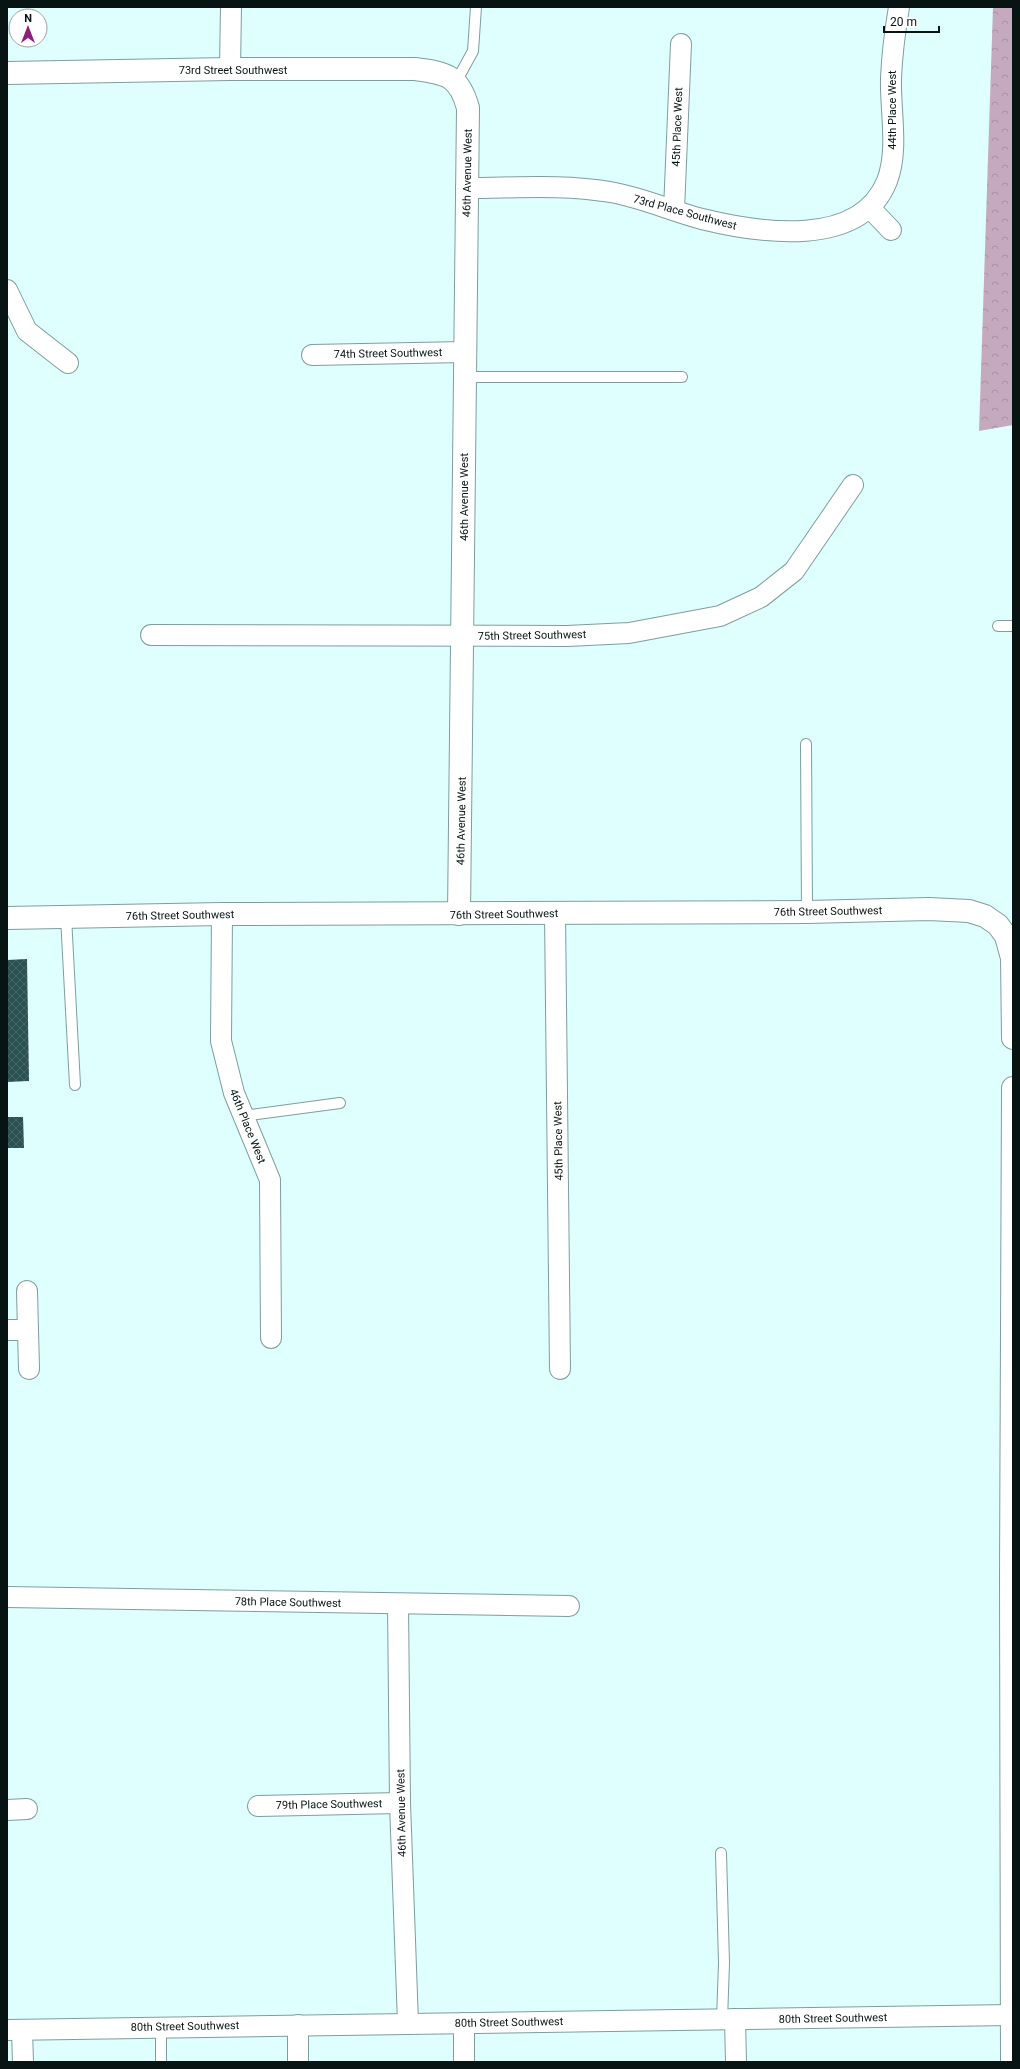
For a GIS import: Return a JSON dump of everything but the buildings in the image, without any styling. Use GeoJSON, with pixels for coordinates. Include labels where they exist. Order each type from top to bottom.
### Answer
{"type":"FeatureCollection","features":[{"type":"Feature","properties":{"kind":"street"},"geometry":{"type":"LineString","coordinates":[[230,69],[232,7]]}},
{"type":"Feature","properties":{"kind":"street","name":"44th Place West"},"geometry":{"type":"LineString","coordinates":[[870,208],[880,195],[887,180],[891,165],[891,79],[899,7]]}},
{"type":"Feature","properties":{"kind":"street","name":"45th Place West"},"geometry":{"type":"LineString","coordinates":[[674,210],[681,44]]}},
{"type":"Feature","properties":{"kind":"street","name":"73rd Street Southwest"},"geometry":{"type":"LineString","coordinates":[[7,73],[230,69],[415,70],[442,72],[456,82]]}},
{"type":"Feature","properties":{"kind":"street","name":"46th Avenue West"},"geometry":{"type":"LineString","coordinates":[[456,82],[464,95],[468,108],[464,352],[464,636],[459,914]]}},
{"type":"Feature","properties":{"kind":"street","name":"73rd Place Southwest"},"geometry":{"type":"LineString","coordinates":[[466,188],[586,188],[612,192],[733,226],[764,229],[824,229],[841,225],[856,218],[870,208]]}},
{"type":"Feature","properties":{"kind":"street"},"geometry":{"type":"LineString","coordinates":[[870,208],[890,230]]}},
{"type":"Feature","properties":{"kind":"street"},"geometry":{"type":"LineString","coordinates":[[7,290],[27,331],[68,363]]}},
{"type":"Feature","properties":{"kind":"street","name":"74th Street Southwest"},"geometry":{"type":"LineString","coordinates":[[312,355],[464,352]]}},
{"type":"Feature","properties":{"kind":"street","name":"75th Street Southwest"},"geometry":{"type":"LineString","coordinates":[[151,635],[567,636],[629,633],[720,616],[761,597],[794,571],[853,485]]}},
{"type":"Feature","properties":{"kind":"street","name":"76th Street Southwest"},"geometry":{"type":"LineString","coordinates":[[7,918],[222,914],[807,912],[929,909],[969,911],[985,916],[998,925],[1006,936],[1012,958],[1013,1038]]}},
{"type":"Feature","properties":{"kind":"street","name":"45th Place West"},"geometry":{"type":"LineString","coordinates":[[556,913],[560,1369]]}},
{"type":"Feature","properties":{"kind":"street","name":"46th Place West"},"geometry":{"type":"LineString","coordinates":[[222,914],[222,1041],[234,1093],[270,1180],[271,1338]]}},
{"type":"Feature","properties":{"kind":"street"},"geometry":{"type":"LineString","coordinates":[[1012,2062],[1013,1088]]}},
{"type":"Feature","properties":{"kind":"street"},"geometry":{"type":"LineString","coordinates":[[27,1291],[29,1369]]}},
{"type":"Feature","properties":{"kind":"street"},"geometry":{"type":"LineString","coordinates":[[7,1330],[28,1330]]}},
{"type":"Feature","properties":{"kind":"street","name":"78th Place Southwest"},"geometry":{"type":"LineString","coordinates":[[7,1597],[569,1606]]}},
{"type":"Feature","properties":{"kind":"street","name":"46th Avenue West"},"geometry":{"type":"LineString","coordinates":[[398,1604],[400,1803],[408,2023]]}},
{"type":"Feature","properties":{"kind":"street","name":"79th Place Southwest"},"geometry":{"type":"LineString","coordinates":[[258,1806],[400,1803]]}},
{"type":"Feature","properties":{"kind":"street"},"geometry":{"type":"LineString","coordinates":[[7,1810],[27,1809]]}},
{"type":"Feature","properties":{"kind":"street","name":"80th Street Southwest"},"geometry":{"type":"LineString","coordinates":[[14,2030],[161,2026],[1012,2015]]}},
{"type":"Feature","properties":{"kind":"street"},"geometry":{"type":"LineString","coordinates":[[729,2019],[736,2062]]}},
{"type":"Feature","properties":{"kind":"street"},"geometry":{"type":"LineString","coordinates":[[464,2023],[464,2062]]}},
{"type":"Feature","properties":{"kind":"street"},"geometry":{"type":"LineString","coordinates":[[298,2025],[298,2062]]}},
{"type":"Feature","properties":{"kind":"street"},"geometry":{"type":"LineString","coordinates":[[14,2030],[23,2062]]}},
{"type":"Feature","properties":{"kind":"lane"},"geometry":{"type":"LineString","coordinates":[[456,82],[473,51],[476,7]]}},
{"type":"Feature","properties":{"kind":"lane"},"geometry":{"type":"LineString","coordinates":[[464,377],[682,376]]}},
{"type":"Feature","properties":{"kind":"lane"},"geometry":{"type":"LineString","coordinates":[[998,626],[1013,626]]}},
{"type":"Feature","properties":{"kind":"lane"},"geometry":{"type":"LineString","coordinates":[[806,744],[807,912]]}},
{"type":"Feature","properties":{"kind":"lane"},"geometry":{"type":"LineString","coordinates":[[66,917],[75,1085]]}},
{"type":"Feature","properties":{"kind":"lane"},"geometry":{"type":"LineString","coordinates":[[244,1116],[340,1103]]}},
{"type":"Feature","properties":{"kind":"lane"},"geometry":{"type":"LineString","coordinates":[[721,1853],[724,1963],[729,2019]]}},
{"type":"Feature","properties":{"kind":"lane"},"geometry":{"type":"LineString","coordinates":[[161,2026],[161,2062]]}},
{"type":"Feature","properties":{"kind":"green space"},"geometry":{"type":"Polygon","coordinates":[[[993,7],[1013,7],[1013,425],[979,431],[993,7]]]}}]}
